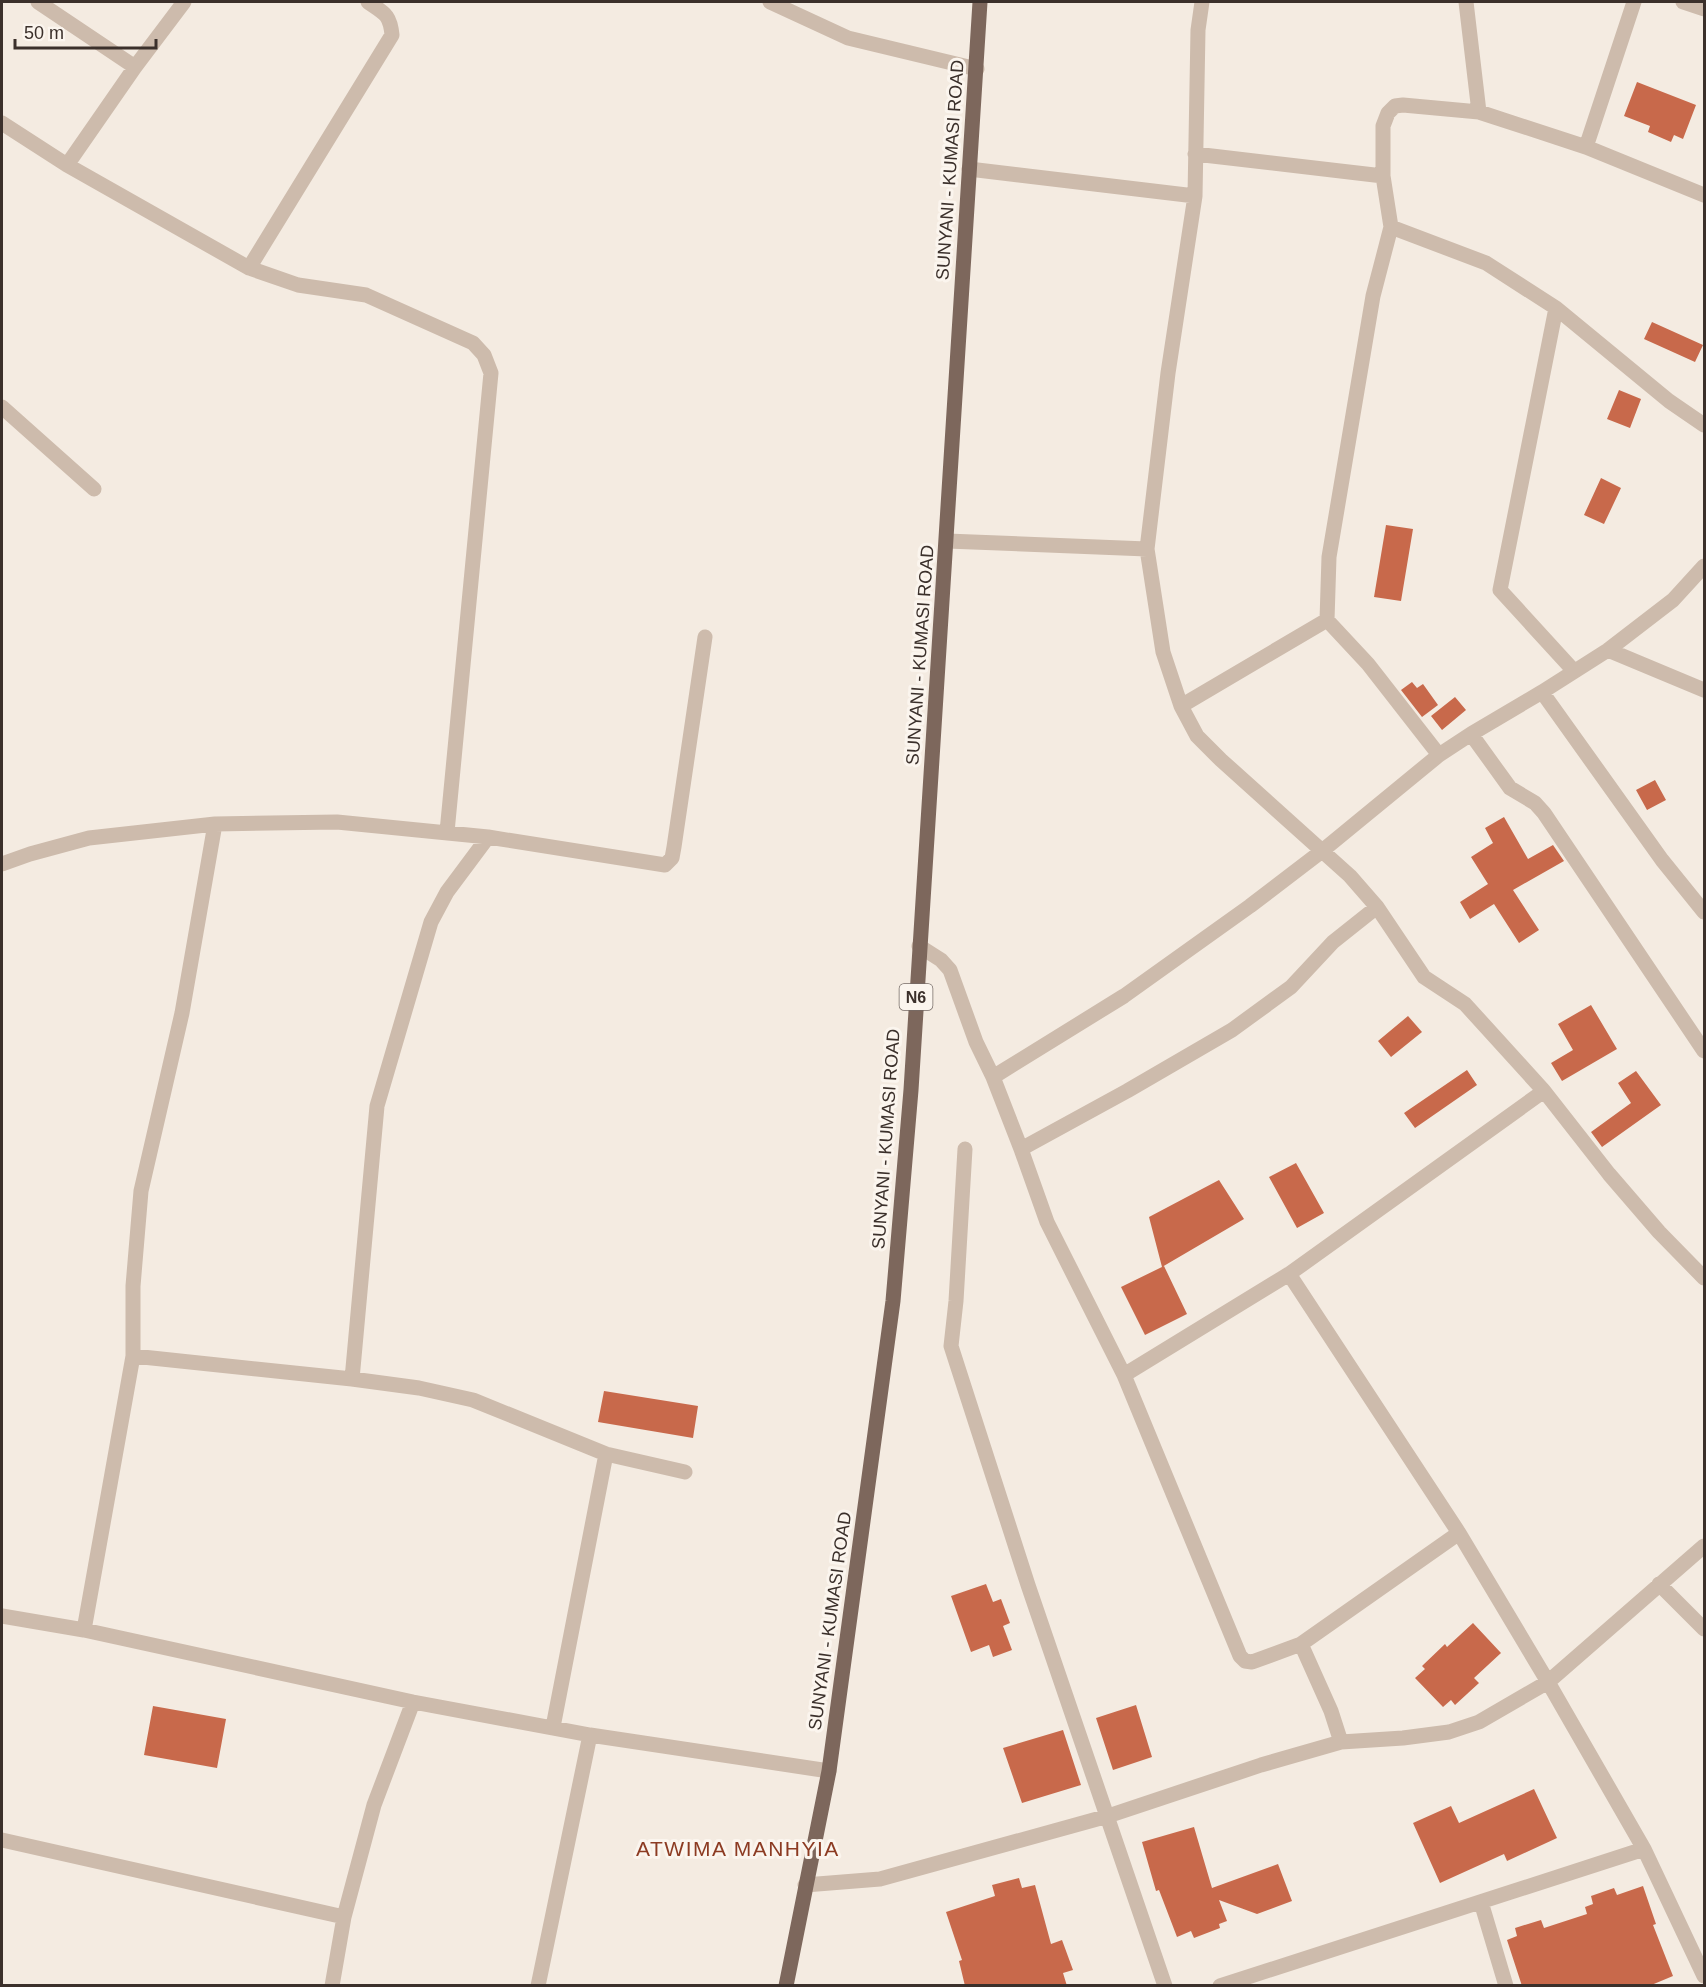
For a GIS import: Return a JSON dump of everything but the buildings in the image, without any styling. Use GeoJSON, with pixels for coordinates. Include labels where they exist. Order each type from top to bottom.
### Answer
{"type":"FeatureCollection","features":[{"type":"Feature","properties":{"kind":"main road","name":"SUNYANI - KUMASI ROAD"},"geometry":{"type":"LineString","coordinates":[[786,1986],[829,1771],[893,1301],[911,1090],[980,2]]}},
{"type":"Feature","properties":{"kind":"street"},"geometry":{"type":"LineString","coordinates":[[39,2],[135,67]]}},
{"type":"Feature","properties":{"kind":"street"},"geometry":{"type":"LineString","coordinates":[[67,165],[135,67],[184,2]]}},
{"type":"Feature","properties":{"kind":"street"},"geometry":{"type":"LineString","coordinates":[[249,268],[392,35],[391,23],[387,14],[368,2]]}},
{"type":"Feature","properties":{"kind":"street"},"geometry":{"type":"LineString","coordinates":[[770,2],[848,38],[977,69]]}},
{"type":"Feature","properties":{"kind":"street"},"geometry":{"type":"LineString","coordinates":[[1202,2],[1198,30],[1195,196],[1168,373],[1147,549],[1163,652],[1181,706],[1197,736],[1350,876],[1377,907],[1424,977],[1465,1004],[1544,1091],[1609,1174],[1659,1232],[1704,1278]]}},
{"type":"Feature","properties":{"kind":"street"},"geometry":{"type":"LineString","coordinates":[[1466,2],[1479,112]]}},
{"type":"Feature","properties":{"kind":"street"},"geometry":{"type":"LineString","coordinates":[[1586,147],[1634,2]]}},
{"type":"Feature","properties":{"kind":"street"},"geometry":{"type":"LineString","coordinates":[[1683,2],[1704,9]]}},
{"type":"Feature","properties":{"kind":"street"},"geometry":{"type":"LineString","coordinates":[[1439,755],[1368,664],[1327,620],[1329,557],[1373,296],[1391,227],[1383,176],[1383,126],[1388,112],[1395,106],[1403,105],[1479,112],[1586,147],[1704,195]]}},
{"type":"Feature","properties":{"kind":"street"},"geometry":{"type":"LineString","coordinates":[[2,123],[67,165],[249,268],[298,285],[366,295],[473,343],[484,355],[491,373],[447,832]]}},
{"type":"Feature","properties":{"kind":"street"},"geometry":{"type":"LineString","coordinates":[[1195,154],[1383,176]]}},
{"type":"Feature","properties":{"kind":"street"},"geometry":{"type":"LineString","coordinates":[[969,169],[1195,196]]}},
{"type":"Feature","properties":{"kind":"street"},"geometry":{"type":"LineString","coordinates":[[1391,227],[1486,263],[1557,308],[1669,401],[1704,425]]}},
{"type":"Feature","properties":{"kind":"street"},"geometry":{"type":"LineString","coordinates":[[1557,308],[1500,590],[1574,671]]}},
{"type":"Feature","properties":{"kind":"street"},"geometry":{"type":"LineString","coordinates":[[2,407],[94,489]]}},
{"type":"Feature","properties":{"kind":"street"},"geometry":{"type":"LineString","coordinates":[[947,541],[1147,549]]}},
{"type":"Feature","properties":{"kind":"street"},"geometry":{"type":"LineString","coordinates":[[993,1077],[1124,996],[1250,906],[1322,851],[1439,755],[1608,650],[1673,600],[1704,566]]}},
{"type":"Feature","properties":{"kind":"street"},"geometry":{"type":"LineString","coordinates":[[1181,706],[1327,620]]}},
{"type":"Feature","properties":{"kind":"street"},"geometry":{"type":"LineString","coordinates":[[2,864],[89,838],[215,824],[337,822],[488,837],[665,865],[672,858],[674,848],[705,637]]}},
{"type":"Feature","properties":{"kind":"street"},"geometry":{"type":"LineString","coordinates":[[1608,650],[1704,690]]}},
{"type":"Feature","properties":{"kind":"street"},"geometry":{"type":"LineString","coordinates":[[1542,692],[1662,860],[1704,912]]}},
{"type":"Feature","properties":{"kind":"street"},"geometry":{"type":"LineString","coordinates":[[1470,734],[1510,788],[1535,803],[1544,813],[1704,1051]]}},
{"type":"Feature","properties":{"kind":"street"},"geometry":{"type":"LineString","coordinates":[[84,1630],[133,1356],[133,1286],[141,1191],[182,1013],[215,824]]}},
{"type":"Feature","properties":{"kind":"street"},"geometry":{"type":"LineString","coordinates":[[352,1379],[377,1106],[431,922],[447,892],[488,837]]}},
{"type":"Feature","properties":{"kind":"street"},"geometry":{"type":"LineString","coordinates":[[1021,1149],[1232,1030],[1291,987],[1333,942],[1377,907]]}},
{"type":"Feature","properties":{"kind":"street"},"geometry":{"type":"LineString","coordinates":[[919,946],[941,960],[950,970],[976,1042],[993,1077],[1021,1149],[1047,1222],[1124,1375],[1240,1656],[1245,1661],[1252,1662],[1301,1644],[1459,1533]]}},
{"type":"Feature","properties":{"kind":"street"},"geometry":{"type":"LineString","coordinates":[[1124,1375],[1289,1274],[1544,1091]]}},
{"type":"Feature","properties":{"kind":"street"},"geometry":{"type":"LineString","coordinates":[[965,1149],[951,1346],[1028,1585],[1165,1986]]}},
{"type":"Feature","properties":{"kind":"street"},"geometry":{"type":"LineString","coordinates":[[1289,1274],[1459,1533],[1548,1682],[1644,1849],[1704,1976]]}},
{"type":"Feature","properties":{"kind":"street"},"geometry":{"type":"LineString","coordinates":[[133,1356],[418,1388],[472,1400],[606,1454],[685,1472]]}},
{"type":"Feature","properties":{"kind":"street"},"geometry":{"type":"LineString","coordinates":[[553,1727],[606,1454]]}},
{"type":"Feature","properties":{"kind":"street"},"geometry":{"type":"LineString","coordinates":[[805,1885],[880,1879],[1108,1816],[1261,1765],[1341,1742],[1449,1732],[1479,1722],[1548,1682],[1704,1546]]}},
{"type":"Feature","properties":{"kind":"street"},"geometry":{"type":"LineString","coordinates":[[1659,1584],[1704,1629]]}},
{"type":"Feature","properties":{"kind":"street"},"geometry":{"type":"LineString","coordinates":[[2,1616],[84,1630],[412,1702],[590,1735],[829,1771]]}},
{"type":"Feature","properties":{"kind":"street"},"geometry":{"type":"LineString","coordinates":[[1301,1644],[1331,1711],[1341,1742]]}},
{"type":"Feature","properties":{"kind":"street"},"geometry":{"type":"LineString","coordinates":[[332,1986],[344,1917],[374,1805],[412,1702]]}},
{"type":"Feature","properties":{"kind":"street"},"geometry":{"type":"LineString","coordinates":[[538,1986],[590,1735]]}},
{"type":"Feature","properties":{"kind":"street"},"geometry":{"type":"LineString","coordinates":[[2,1840],[344,1917]]}},
{"type":"Feature","properties":{"kind":"street"},"geometry":{"type":"LineString","coordinates":[[1220,1986],[1644,1849]]}},
{"type":"Feature","properties":{"kind":"street"},"geometry":{"type":"LineString","coordinates":[[1480,1902],[1506,1986]]}},
{"type":"Feature","properties":{"kind":"district","name":"ATWIMA MANHYIA"},"geometry":{"type":"Point","coordinates":[738,1848]}}]}
